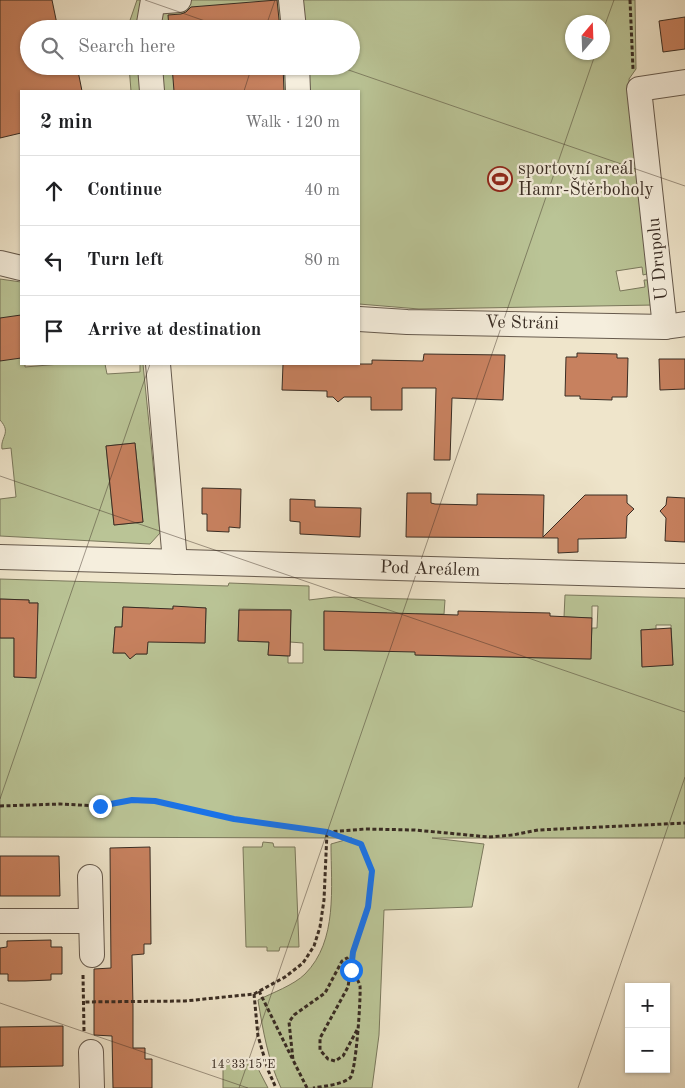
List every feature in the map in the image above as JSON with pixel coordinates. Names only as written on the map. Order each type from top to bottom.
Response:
[{"type":"street","points":[[150,20],[153,1],[179,0]]},
{"type":"street","points":[[291,0],[293,20]]},
{"type":"street","points":[[151,75],[152,90]]},
{"type":"street","points":[[297,75],[298,90]]},
{"type":"street","points":[[639,89],[685,82]]},
{"type":"street","name":"U Drupolu","points":[[639,89],[675,325]]},
{"type":"street","points":[[0,264],[20,268]]},
{"type":"street","name":"Ve Stráni","points":[[360,319],[407,322],[675,325]]},
{"type":"street","points":[[158,365],[175,562]]},
{"type":"street","name":"Pod Areálem","points":[[0,557],[685,576]]},
{"type":"street","points":[[90,878],[92,955]]},
{"type":"street","points":[[0,921],[91,921]]},
{"type":"street","points":[[91,1052],[92,1088]]},
{"type":"path","points":[[630,0],[633,76],[639,89]]},
{"type":"path","points":[[0,806],[60,804],[100,806],[132,800],[155,801],[234,819],[327,832],[361,844],[372,871],[368,907],[353,952],[348,987],[320,1038],[320,1050],[328,1058],[335,1060],[343,1056],[357,1028]]},
{"type":"path","points":[[327,832],[365,829],[415,830],[489,837],[538,830],[685,823]]},
{"type":"path","points":[[83,1002],[185,1001],[254,994],[285,977],[303,963],[314,946],[320,927],[324,900],[327,832]]},
{"type":"path","points":[[91,1052],[85,1037],[83,967],[92,955]]},
{"type":"path","points":[[293,1060],[290,1022],[294,1015],[325,994],[342,961],[347,958],[360,986],[357,1046],[352,1077],[344,1082],[313,1088]]},
{"type":"path","points":[[259,991],[307,1088]]},
{"type":"path","points":[[254,994],[258,1036],[268,1070],[276,1088]]},
{"type":"green space","name":"sportovní areál Hamr-Štěrboholy","points":[[137,0],[635,0],[636,69],[629,79],[654,272],[643,275],[642,267],[616,271],[620,291],[645,287],[644,280],[655,280],[655,305],[419,309],[360,304],[360,90],[131,90],[130,75],[360,75],[360,20],[130,20]]},
{"type":"green space","points":[[0,279],[20,282],[18,340],[20,340],[20,365],[25,365],[25,367],[105,365],[107,374],[140,372],[140,365],[143,365],[160,533],[150,544],[0,536],[0,499],[16,497],[11,448],[2,449],[5,432],[0,420]],"holes":[[[135,443],[143,522],[114,525],[106,446]]]},
{"type":"green space","points":[[0,579],[228,586],[229,583],[309,586],[309,600],[334,597],[445,600],[444,614],[416,614],[416,655],[590,659],[592,628],[597,628],[598,606],[592,606],[592,618],[564,617],[565,595],[685,598],[685,838],[432,838],[484,844],[472,907],[384,910],[379,1035],[372,1088],[281,1088],[269,1056],[258,1000],[295,982],[316,961],[328,930],[331,895],[331,844],[352,838],[0,837],[0,638],[14,638],[14,677],[35,678],[38,603],[29,603],[29,600],[0,599]],"holes":[[[123,607],[149,608],[147,654],[136,654],[128,657],[125,653],[113,653],[115,627],[122,627]],[[173,607],[206,608],[205,643],[172,642]],[[239,609],[291,610],[290,642],[303,643],[303,663],[288,663],[288,656],[268,655],[269,642],[238,641]],[[324,612],[387,613],[386,651],[324,650]],[[656,625],[671,625],[673,665],[642,666],[641,630],[656,629]]]},
{"type":"green space","points":[[263,842],[273,843],[274,847],[295,847],[299,947],[280,947],[279,951],[267,951],[267,947],[246,947],[243,847],[262,847]]},
{"type":"green space","points":[[253,1059],[268,1088],[223,1088],[223,1064]]},
{"type":"building","points":[[0,0],[52,0],[56,20],[20,20],[20,75],[79,75],[82,90],[20,90],[20,133],[0,138]]},
{"type":"building","points":[[277,0],[279,20],[168,20],[168,15],[181,14],[191,7]]},
{"type":"building","points":[[685,17],[685,49],[663,52],[659,21]]},
{"type":"building","points":[[173,75],[283,75],[284,90],[174,90]]},
{"type":"building","points":[[20,315],[20,358],[0,361],[0,318]]},
{"type":"building","points":[[577,353],[617,354],[617,358],[628,358],[627,397],[612,397],[612,400],[580,399],[580,396],[565,396],[566,357],[577,357]]},
{"type":"building","points":[[424,354],[505,355],[503,400],[452,398],[450,460],[434,460],[436,388],[402,388],[402,410],[371,410],[371,397],[344,397],[338,402],[333,397],[327,397],[327,391],[282,390],[283,365],[360,365],[372,364],[372,360],[423,361]]},
{"type":"building","points":[[659,359],[685,359],[685,389],[660,390]]},
{"type":"building","points":[[135,443],[143,522],[114,525],[106,446]]},
{"type":"building","points":[[202,488],[241,489],[240,528],[229,527],[229,532],[207,531],[207,514],[202,514]]},
{"type":"building","points":[[407,493],[431,493],[431,503],[435,504],[477,505],[477,494],[544,495],[543,537],[585,495],[627,495],[627,503],[634,509],[627,516],[626,538],[578,539],[578,552],[558,553],[558,538],[406,537]]},
{"type":"building","points":[[667,497],[685,498],[685,542],[665,541],[666,518],[660,511],[666,505]]},
{"type":"building","points":[[290,499],[315,500],[315,507],[361,508],[360,537],[300,534],[300,522],[290,521]]},
{"type":"building","points":[[0,599],[29,600],[29,603],[38,603],[36,678],[14,677],[14,638],[0,638]]},
{"type":"building","points":[[173,606],[206,608],[205,643],[148,642],[147,654],[136,654],[130,659],[125,653],[113,653],[115,627],[122,627],[123,607],[173,609]]},
{"type":"building","points":[[239,610],[291,610],[290,656],[268,655],[269,642],[238,641]]},
{"type":"building","points":[[324,611],[458,615],[458,611],[550,613],[550,616],[592,618],[591,659],[415,655],[415,652],[324,650]]},
{"type":"building","points":[[671,628],[673,665],[642,667],[641,630]]},
{"type":"building","points":[[150,847],[151,944],[144,944],[144,954],[132,955],[133,1048],[145,1048],[145,1059],[152,1059],[152,1088],[113,1088],[112,1036],[94,1035],[94,969],[111,968],[110,848]]},
{"type":"building","points":[[0,856],[59,856],[60,896],[0,896]]},
{"type":"building","points":[[51,940],[51,947],[62,947],[62,974],[51,974],[51,980],[8,981],[8,974],[0,974],[0,948],[7,947],[7,941]]},
{"type":"building","points":[[63,1026],[63,1066],[0,1067],[0,1027]]},
{"type":"place","name":"sportovní areál Hamr-Štěrboholy","points":[[500,179]]},
{"type":"route","points":[[100,806],[132,800],[155,801],[234,819],[327,832],[361,844],[372,871],[368,907],[353,952],[351,970]]}]
